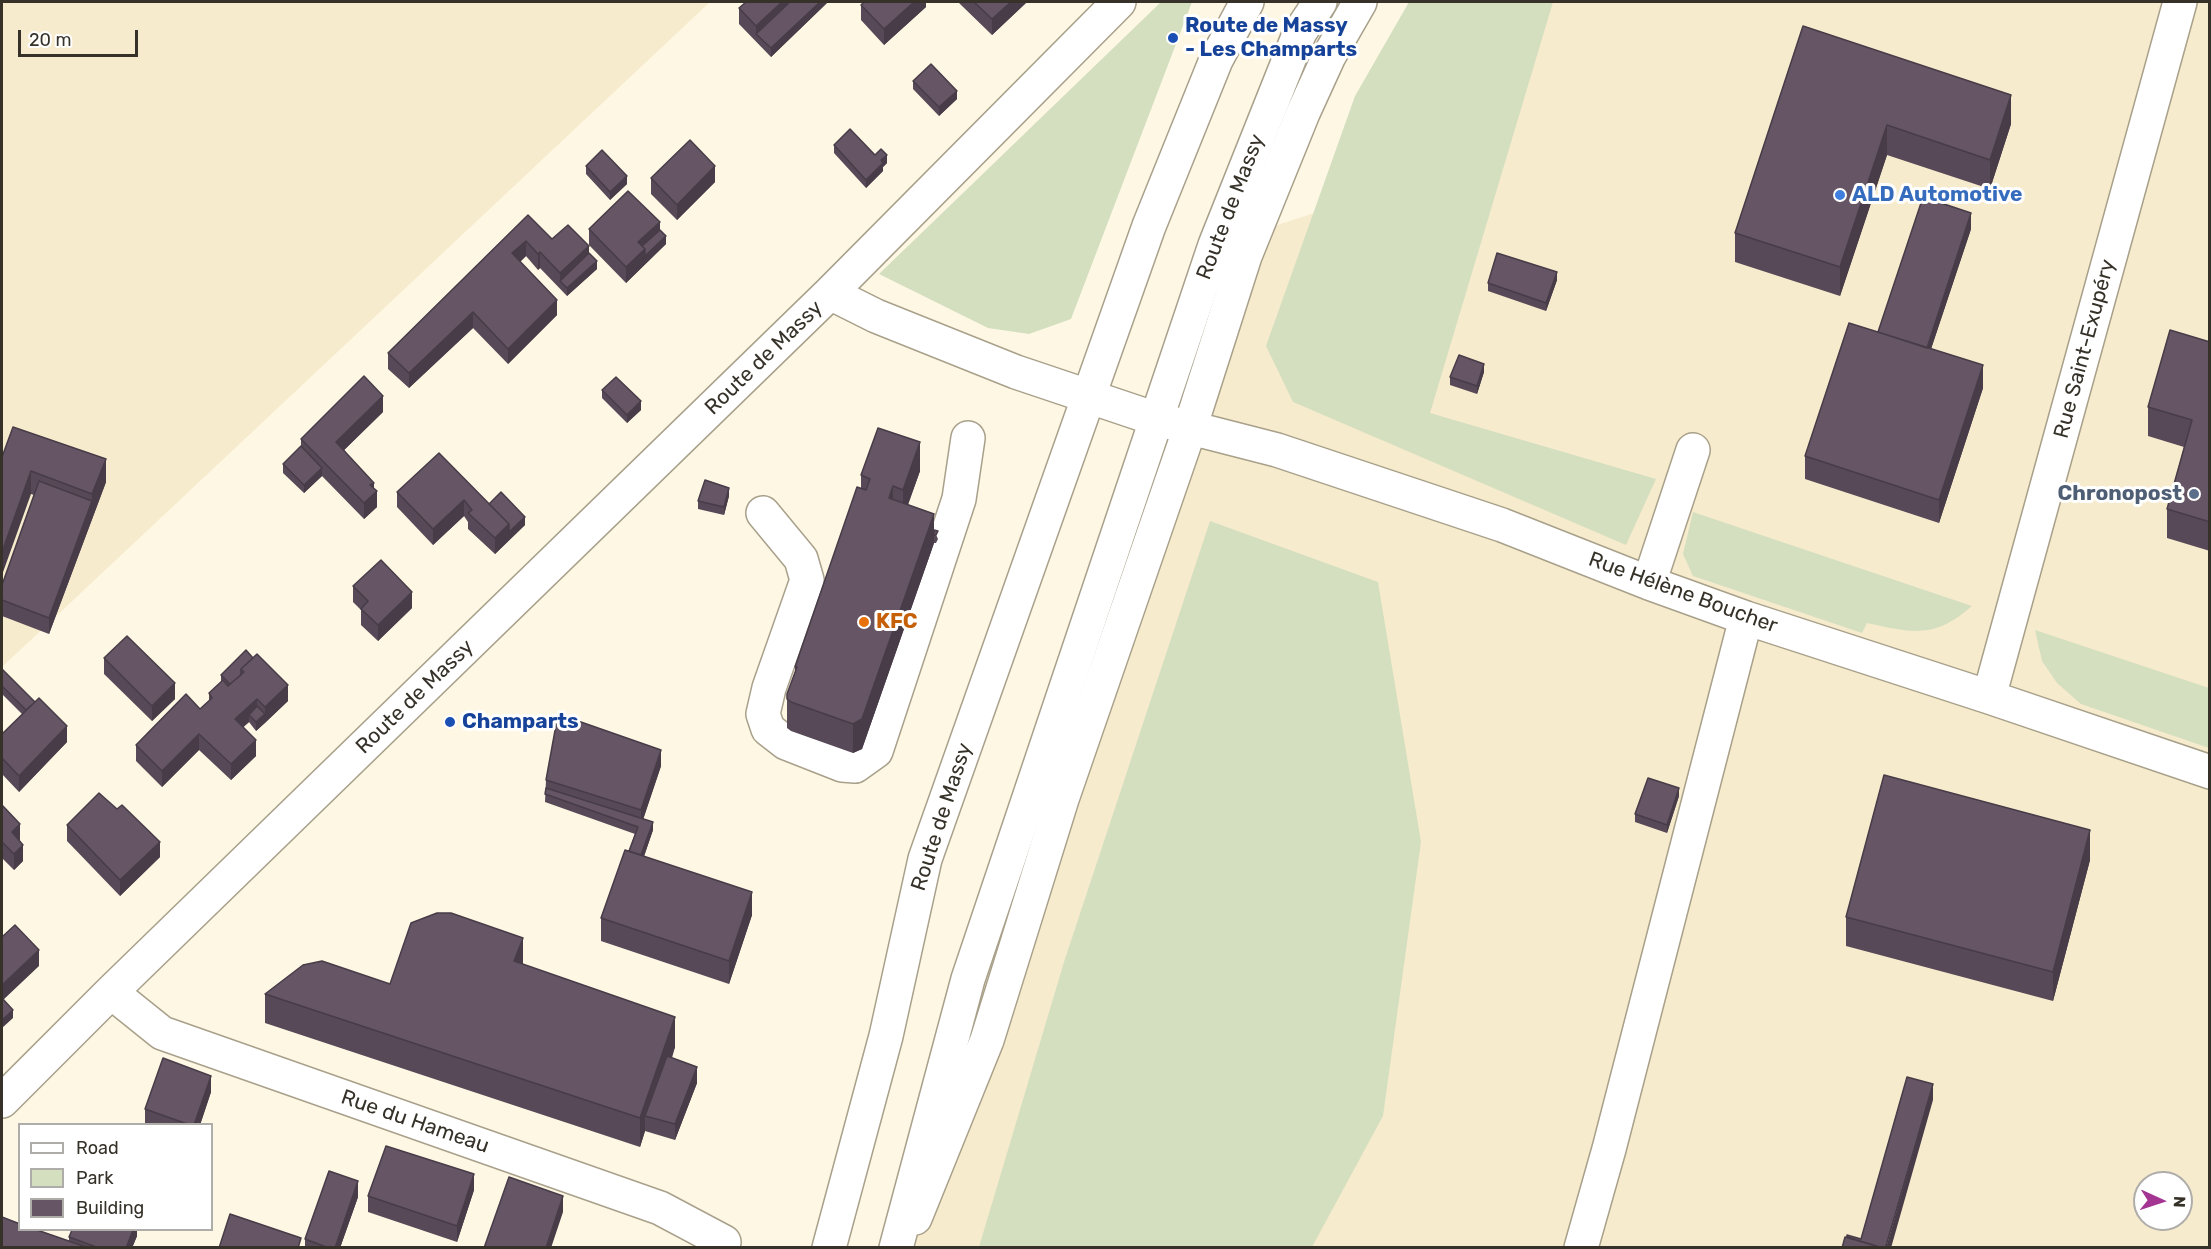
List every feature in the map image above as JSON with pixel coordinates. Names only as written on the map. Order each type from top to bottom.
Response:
[{"type":"street","name":"Route de Massy","points":[[2,1101],[111,992],[830,293],[1119,2]]},
{"type":"street","name":"Route de Massy","points":[[829,1248],[886,1036],[925,859],[1162,193],[1216,60],[1247,2]]},
{"type":"street","name":"Route de Massy","points":[[896,1248],[968,979],[1215,245],[1300,32],[1320,2]]},
{"type":"street","points":[[904,1248],[987,1040],[1062,799],[1191,428],[1245,256],[1307,104],[1329,56],[1360,2]]},
{"type":"street","name":"Rue Saint-Exupéry","points":[[1989,697],[2180,2]]},
{"type":"street","name":"Route de Massy","points":[[830,293],[876,316],[994,364],[1156,419]]},
{"type":"street","name":"Rue Hélène Boucher","points":[[1156,419],[1277,450],[1502,525],[1649,583],[1746,618],[2210,772]]},
{"type":"street","points":[[763,513],[801,559],[807,579],[769,688],[763,714],[768,729],[786,743],[821,758],[842,765],[855,766],[876,751],[959,499],[968,438]]},
{"type":"street","points":[[1649,583],[1693,450]]},
{"type":"street","points":[[1581,1248],[1612,1138],[1746,618]]},
{"type":"street","name":"Rue du Hameau","points":[[111,992],[162,1032],[660,1208],[724,1242]]},
{"type":"shaded area","points":[[2,2],[710,2],[2,667]]},
{"type":"shaded area","points":[[1495,2],[2209,2],[2209,1247],[896,1248],[1215,245],[1430,176]]},
{"type":"green space","points":[[1161,2],[1192,2],[1071,319],[1029,334],[988,328],[879,274]]},
{"type":"green space","points":[[1409,2],[1553,2],[1430,413],[1656,479],[1626,545],[1293,402],[1266,346],[1355,96]]},
{"type":"green space","points":[[1693,512],[1972,606],[1959,617],[1934,629],[1910,631],[1867,623],[1862,633],[1693,576],[1683,554]]},
{"type":"green space","points":[[1210,521],[1378,582],[1421,842],[1383,1116],[1312,1247],[979,1247],[1064,962]]},
{"type":"green space","points":[[2035,630],[2209,688],[2209,748],[2081,704],[2057,683],[2042,661]]},
{"type":"building","points":[[746,2],[782,2],[756,26],[739,8]]},
{"type":"building","points":[[790,2],[820,2],[771,48],[756,34]]},
{"type":"building","points":[[864,2],[914,2],[884,29],[861,5]]},
{"type":"building","points":[[974,2],[1011,2],[992,19]]},
{"type":"building","points":[[1803,26],[2011,95],[1990,160],[1887,125],[1840,267],[1735,233]]},
{"type":"building","points":[[931,64],[957,91],[939,107],[913,81]]},
{"type":"building","points":[[850,129],[875,155],[881,149],[887,155],[881,160],[883,163],[866,180],[834,145]]},
{"type":"building","points":[[690,140],[715,166],[677,205],[651,178]]},
{"type":"building","points":[[602,150],[627,176],[610,192],[586,166]]},
{"type":"building","points":[[628,191],[660,222],[638,242],[645,249],[626,267],[589,229]]},
{"type":"building","points":[[1923,197],[1971,213],[1927,348],[1878,332]]},
{"type":"building","points":[[528,215],[552,239],[568,225],[589,246],[560,273],[526,241],[512,253],[557,300],[508,349],[473,312],[409,373],[388,353]]},
{"type":"building","points":[[660,230],[666,236],[645,256],[645,249],[642,246]]},
{"type":"building","points":[[589,253],[597,261],[567,288],[560,281]]},
{"type":"building","points":[[1497,253],[1557,272],[1546,303],[1488,283]]},
{"type":"building","points":[[1849,323],[1983,365],[1939,500],[1805,456]]},
{"type":"building","name":"Chronopost","points":[[2170,330],[2210,342],[2210,522],[2167,509],[2192,420],[2148,407]]},
{"type":"building","points":[[1459,355],[1484,364],[1477,386],[1450,377]]},
{"type":"building","points":[[364,376],[383,396],[336,442],[374,483],[370,485],[377,491],[364,503],[301,439]]},
{"type":"building","points":[[616,377],[641,401],[627,415],[602,390]]},
{"type":"building","points":[[13,427],[106,459],[92,494],[31,471],[2,552],[2,457]]},
{"type":"building","name":"KFC","points":[[878,428],[920,442],[903,490],[893,486],[889,498],[934,514],[862,719],[853,724],[791,702],[787,699],[787,694],[857,487],[866,490],[870,479],[861,475]]},
{"type":"building","points":[[301,446],[322,468],[304,485],[283,464]]},
{"type":"building","points":[[439,453],[509,524],[495,538],[468,513],[472,510],[464,500],[433,529],[397,492]]},
{"type":"building","points":[[705,480],[729,488],[724,507],[698,501]]},
{"type":"building","points":[[39,481],[92,501],[49,618],[2,600],[2,585]]},
{"type":"building","points":[[501,492],[525,517],[509,532],[509,524],[489,504]]},
{"type":"building","points":[[381,560],[412,592],[378,625],[361,609],[368,601],[353,586]]},
{"type":"building","points":[[127,636],[175,683],[152,706],[104,658]]},
{"type":"building","points":[[246,650],[253,658],[241,669],[241,675],[230,684],[221,675]]},
{"type":"building","points":[[257,654],[288,685],[265,707],[257,699],[235,719],[256,740],[231,764],[199,734],[162,771],[136,745],[186,694],[200,709],[212,698],[209,693],[223,680],[228,686],[244,672],[241,669]]},
{"type":"building","points":[[2,669],[35,702],[26,710],[2,686]]},
{"type":"building","points":[[39,698],[67,726],[19,776],[2,758],[2,734]]},
{"type":"building","points":[[257,706],[265,714],[256,722],[249,715]]},
{"type":"building","points":[[558,714],[661,750],[641,810],[546,780]]},
{"type":"building","points":[[1884,775],[2090,830],[2053,972],[1846,917]]},
{"type":"building","points":[[1648,778],[1679,788],[1667,825],[1635,814]]},
{"type":"building","points":[[546,788],[653,822],[641,855],[629,851],[638,827],[545,794]]},
{"type":"building","points":[[99,793],[117,809],[122,805],[160,842],[120,880],[67,825]]},
{"type":"building","points":[[2,805],[20,824],[12,832],[23,845],[14,854],[2,842]]},
{"type":"building","points":[[625,850],[752,892],[729,961],[601,918]]},
{"type":"building","points":[[437,913],[451,913],[523,938],[514,961],[675,1017],[640,1118],[265,994],[303,965],[322,961],[390,984],[411,923]]},
{"type":"building","points":[[15,925],[39,950],[2,985],[2,937]]},
{"type":"building","points":[[2,998],[13,1010],[2,1020]]},
{"type":"building","points":[[667,1056],[697,1067],[675,1124],[645,1116]]},
{"type":"building","points":[[163,1058],[211,1076],[195,1123],[184,1123],[145,1109]]},
{"type":"building","points":[[1907,1077],[1933,1084],[1886,1246],[1892,1248],[1883,1248],[1847,1237],[1847,1235],[1861,1239]]},
{"type":"building","points":[[386,1146],[474,1174],[457,1226],[368,1196]]},
{"type":"building","points":[[329,1171],[358,1181],[335,1248],[305,1239]]},
{"type":"building","points":[[509,1177],[563,1196],[546,1248],[484,1248]]},
{"type":"building","points":[[230,1214],[301,1238],[298,1248],[219,1248]]},
{"type":"building","points":[[2,1217],[18,1223],[18,1231],[40,1231],[89,1248],[2,1248]]},
{"type":"building","points":[[72,1231],[133,1231],[126,1248],[99,1248],[69,1237]]},
{"type":"building","points":[[1845,1237],[1883,1248],[1842,1248]]},
{"type":"place","name":"Route de Massy - Les Champarts","points":[[1173,38]]},
{"type":"place","name":"ALD Automotive","points":[[1840,195]]},
{"type":"place","name":"Chronopost","points":[[2194,494]]},
{"type":"place","name":"KFC","points":[[864,622]]},
{"type":"place","name":"Champarts","points":[[450,722]]}]
